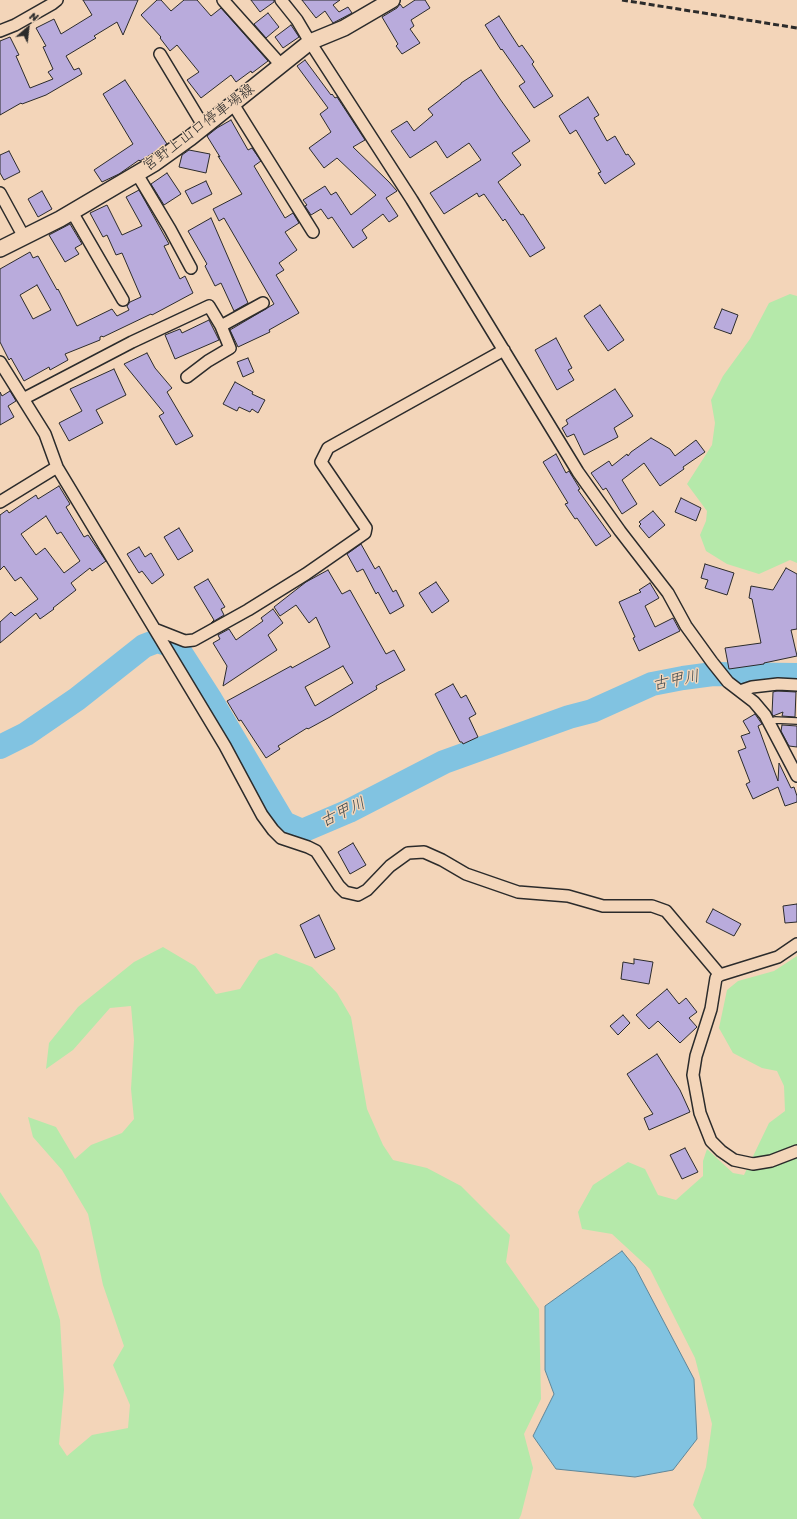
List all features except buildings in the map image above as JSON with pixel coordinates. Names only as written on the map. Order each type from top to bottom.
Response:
[{"type":"main road","name":"宮野上山口停車場線","points":[[0,249],[72,212],[155,163],[204,127],[310,42],[344,28],[392,0]]},
{"type":"street","points":[[0,31],[15,25],[57,0]]},
{"type":"street","points":[[223,0],[282,65]]},
{"type":"street","points":[[281,0],[297,20],[408,194],[578,472],[620,531],[668,593],[686,626],[712,662],[728,682],[754,702],[765,715],[797,776]]},
{"type":"street","points":[[160,54],[204,127]]},
{"type":"street","points":[[232,104],[313,232]]},
{"type":"street","points":[[136,174],[170,229],[191,268]]},
{"type":"street","points":[[0,193],[24,237]]},
{"type":"street","points":[[72,212],[123,300]]},
{"type":"street","points":[[221,326],[263,303]]},
{"type":"street","points":[[23,399],[132,342],[209,306],[221,326],[230,348],[208,361],[187,377]]},
{"type":"street","points":[[156,630],[185,641],[194,640],[248,610],[306,574],[365,533],[366,528],[321,462],[328,448],[504,350]]},
{"type":"street","points":[[0,362],[45,434],[57,468],[225,746],[266,820],[281,838],[308,846],[316,851],[339,886],[345,892],[358,895],[368,890],[390,866],[408,853],[424,852],[442,860],[466,874],[518,892],[568,896],[602,906],[652,906],[666,911],[720,975]]},
{"type":"street","points":[[0,502],[57,468]]},
{"type":"street","points":[[740,691],[752,687],[778,684],[797,685]]},
{"type":"street","points":[[797,944],[778,957],[766,962],[720,975],[716,978],[712,1009],[696,1056],[693,1075],[700,1113],[711,1141],[721,1151],[734,1160],[753,1164],[771,1161],[797,1151]]},
{"type":"lane","points":[[769,723],[775,720],[797,721]]},
{"type":"green space","points":[[790,294],[797,296],[797,563],[790,560],[759,574],[727,564],[706,551],[700,535],[706,521],[707,511],[687,484],[712,445],[715,423],[711,400],[723,376],[750,339],[769,303]]},
{"type":"green space","points":[[163,947],[195,966],[216,994],[240,989],[259,960],[276,953],[312,967],[337,993],[351,1017],[367,1109],[383,1145],[393,1160],[427,1168],[461,1186],[510,1235],[506,1262],[539,1309],[541,1399],[524,1434],[533,1468],[519,1519],[0,1519],[0,1192],[39,1251],[60,1320],[64,1390],[59,1444],[67,1456],[92,1435],[128,1428],[130,1405],[113,1365],[124,1346],[103,1285],[88,1214],[62,1170],[33,1137],[28,1117],[56,1127],[75,1159],[91,1145],[122,1133],[134,1119],[131,1089],[134,1040],[131,1006],[110,1008],[73,1050],[46,1069],[49,1043],[78,1007],[134,962]]},
{"type":"green space","points":[[797,956],[797,1519],[702,1519],[693,1505],[706,1467],[712,1424],[695,1358],[650,1269],[612,1234],[582,1229],[578,1212],[593,1185],[628,1162],[645,1169],[658,1195],[676,1200],[703,1176],[703,1161],[707,1149],[733,1173],[744,1175],[769,1123],[785,1111],[784,1086],[777,1071],[762,1068],[733,1053],[719,1028],[727,990],[738,981],[774,971]]},
{"type":"water","points":[[622,1251],[635,1267],[694,1379],[697,1439],[673,1470],[635,1477],[556,1469],[533,1436],[554,1394],[545,1370],[545,1306]]},
{"type":"waterway","name":"古甲川","points":[[0,747],[26,734],[77,699],[144,646],[157,641],[177,647],[211,700],[284,823],[302,831],[349,811],[444,762],[569,717],[592,711],[652,684],[713,674],[797,675]]},
{"type":"railway","points":[[622,0],[797,28]]}]
